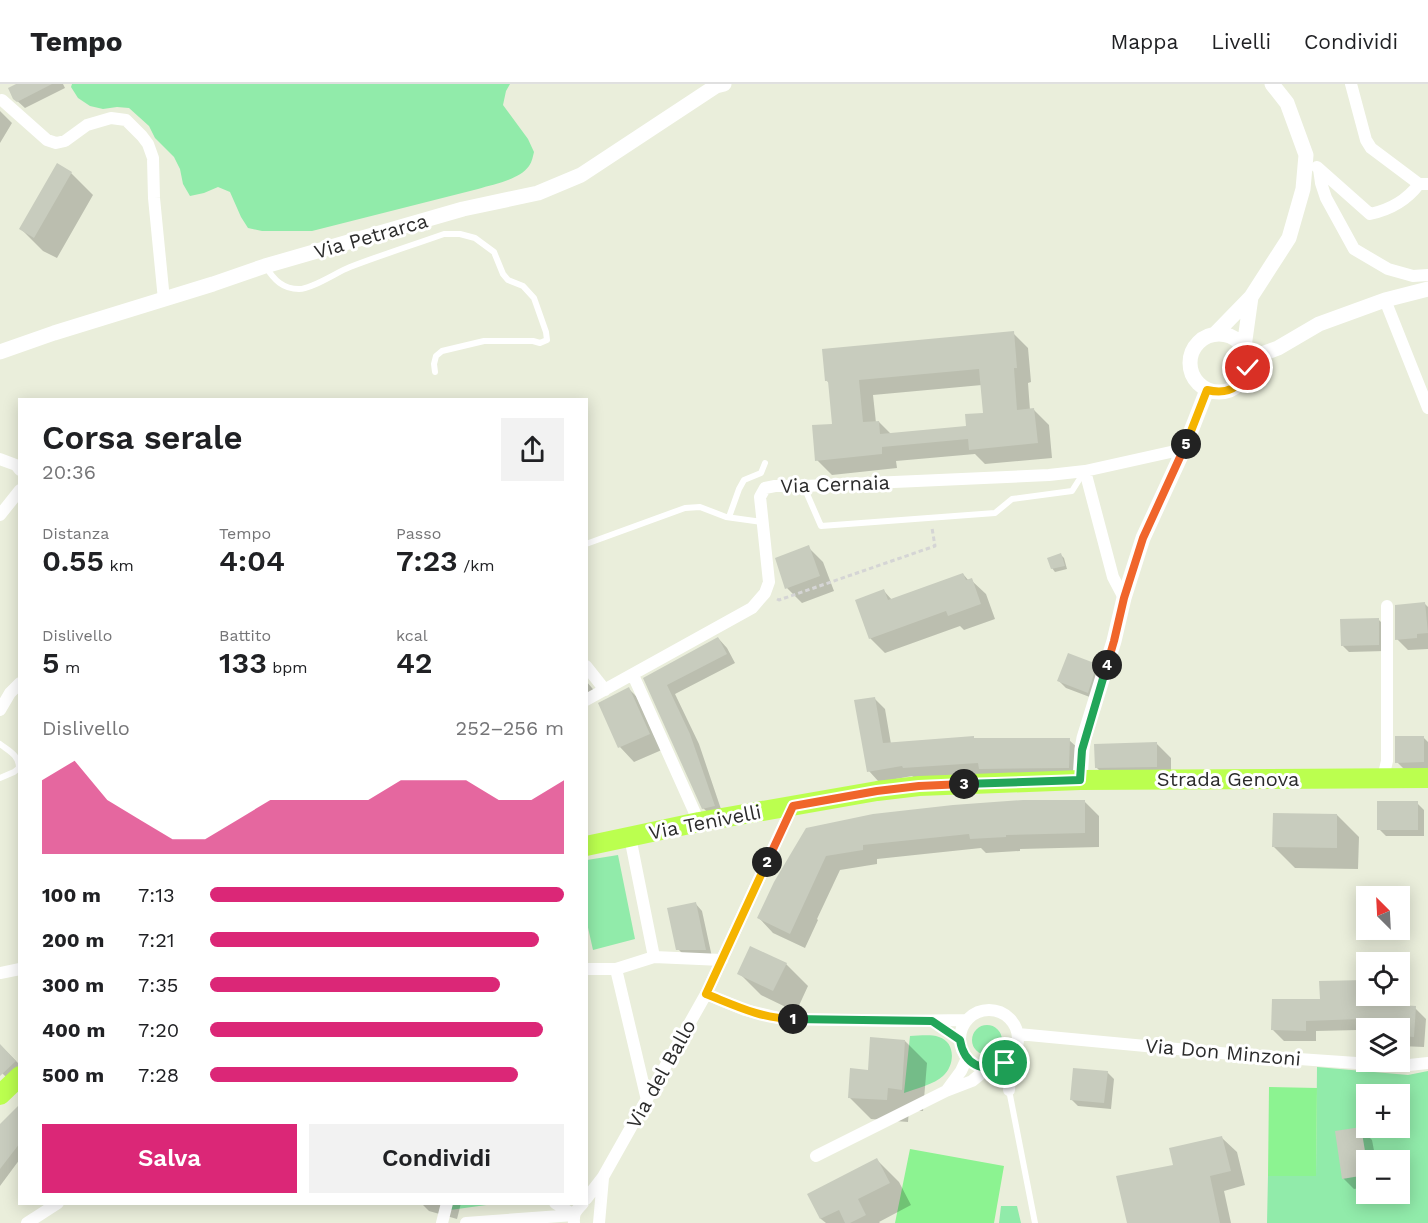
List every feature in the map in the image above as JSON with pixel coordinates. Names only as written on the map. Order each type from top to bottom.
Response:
[{"type":"main road","name":"Strada Genova","points":[[1077,780],[1428,778]]},
{"type":"main road","name":"Via Tenivelli","points":[[588,846],[699,822],[877,791],[919,786],[1077,780]]},
{"type":"main road","points":[[0,1095],[18,1078]]},
{"type":"street","name":"Via Petrarca","points":[[0,352],[265,266],[463,209],[538,193],[581,175],[716,86],[724,84]]},
{"type":"street","points":[[1272,84],[1287,103],[1306,155],[1370,214],[1384,211],[1424,184],[1371,148],[1366,140],[1351,84]]},
{"type":"street","points":[[2,100],[47,140],[56,143],[65,141],[87,126],[111,118],[126,120],[142,136],[153,158],[154,198],[164,300]]},
{"type":"street","points":[[1215,334],[1251,297],[1289,238],[1303,189],[1306,155]]},
{"type":"street","points":[[1319,169],[1326,198],[1354,249],[1388,269],[1413,276],[1428,274]]},
{"type":"street","points":[[1246,353],[1278,348],[1319,324],[1385,300],[1428,289]]},
{"type":"street","points":[[1246,353],[1238,341],[1231,336],[1215,334],[1206,337],[1198,342],[1189,359],[1193,378],[1199,385],[1215,392],[1224,392],[1240,384],[1248,368],[1246,353],[1251,297]]},
{"type":"street","points":[[1385,300],[1428,408]]},
{"type":"street","points":[[1077,780],[1084,738],[1143,538],[1184,449],[1207,390]]},
{"type":"street","name":"Via Cernaia","points":[[765,593],[769,582],[760,497],[765,488],[1049,475],[1085,471],[1184,449]]},
{"type":"street","points":[[0,459],[18,468]]},
{"type":"street","points":[[1085,471],[1113,577],[1124,598]]},
{"type":"street","points":[[0,515],[18,492]]},
{"type":"street","points":[[588,699],[752,608],[765,593]]},
{"type":"street","points":[[1383,778],[1387,761],[1387,606]]},
{"type":"street","points":[[588,669],[605,690]]},
{"type":"street","points":[[633,675],[699,822]]},
{"type":"street","points":[[0,710],[10,693],[18,685]]},
{"type":"street","name":"Via del Ballo","points":[[588,1198],[603,1177],[706,994],[793,806]]},
{"type":"street","points":[[630,837],[654,957]]},
{"type":"street","points":[[588,969],[616,969],[654,957],[722,960]]},
{"type":"street","points":[[0,973],[18,969]]},
{"type":"street","points":[[616,969],[647,1100]]},
{"type":"street","points":[[706,994],[746,1010],[783,1019],[966,1020]]},
{"type":"street","points":[[816,1156],[946,1090],[972,1081],[990,1068],[1005,1063],[1011,1058],[1018,1042],[1015,1025],[1001,1012],[982,1010],[966,1020],[960,1032],[962,1049],[973,1063],[980,1067],[990,1068],[1009,1090]]},
{"type":"street","points":[[932,1021],[960,1040]]},
{"type":"street","name":"Via Don Minzoni","points":[[1018,1034],[1241,1055],[1400,1066],[1428,1063]]},
{"type":"street","points":[[946,1090],[961,1071],[967,1058]]},
{"type":"street","points":[[1009,1090],[1011,1058]]},
{"type":"street","points":[[599,1218],[603,1177]]},
{"type":"street","points":[[27,1223],[55,1205]]},
{"type":"street","points":[[442,1223],[446,1205]]},
{"type":"street","points":[[563,1205],[580,1209]]},
{"type":"street","points":[[588,1205],[596,1207],[599,1218]]},
{"type":"street","points":[[466,1223],[580,1209]]},
{"type":"lane","points":[[265,266],[272,278],[279,283],[286,287],[302,289],[349,267],[444,234],[460,234],[475,238],[494,252],[508,280],[523,286],[534,298],[547,340],[540,343],[484,341],[442,351],[436,356],[435,372]]},
{"type":"lane","points":[[729,517],[744,480],[761,473],[765,463]]},
{"type":"lane","points":[[804,486],[821,526],[996,513],[1012,499],[1072,491],[1085,471]]},
{"type":"lane","points":[[588,543],[685,508],[700,507],[726,517],[762,522]]},
{"type":"lane","points":[[0,744],[18,759]]},
{"type":"lane","points":[[0,778],[18,769]]},
{"type":"lane","points":[[1009,1090],[1035,1223]]},
{"type":"path","points":[[765,593],[779,600],[934,546],[931,518]]},
{"type":"green space","points":[[72,84],[510,84],[503,105],[528,139],[534,152],[531,163],[525,171],[499,183],[312,231],[262,231],[248,228],[230,192],[218,187],[190,196],[183,184],[180,169],[174,157],[155,138],[149,126],[129,108],[103,109],[90,106],[78,98],[71,87]]},
{"type":"green space","points":[[618,855],[635,939],[593,950],[588,928],[588,860]]},
{"type":"green space","points":[[987,1025],[998,1029],[1002,1040],[998,1051],[987,1055],[976,1051],[972,1040],[976,1029]]},
{"type":"green space","points":[[910,1036],[939,1037],[948,1044],[952,1055],[947,1072],[939,1079],[904,1093]]},
{"type":"green space","points":[[1317,1067],[1408,1075],[1428,1071],[1428,1223],[1267,1223],[1268,1176],[1316,1176]]},
{"type":"green space","points":[[1269,1087],[1317,1088],[1316,1176],[1268,1176]]},
{"type":"green space","points":[[910,1149],[1004,1166],[994,1223],[895,1223]]},
{"type":"green space","points":[[451,1205],[486,1205],[450,1210]]},
{"type":"green space","points":[[1001,1206],[1017,1206],[1021,1223],[999,1223]]},
{"type":"building","points":[[16,84],[52,84],[17,102],[8,88]]},
{"type":"building","points":[[57,163],[72,172],[34,238],[19,229]]},
{"type":"building","points":[[1014,331],[1017,410],[1034,408],[1038,443],[969,450],[968,439],[882,447],[882,454],[815,461],[812,425],[832,424],[822,349]],"holes":[[[979,369],[983,413],[965,414],[966,426],[880,434],[879,421],[863,422],[859,380]]]},
{"type":"building","points":[[809,545],[820,576],[785,589],[775,558]]},
{"type":"building","points":[[1061,553],[1065,566],[1051,569],[1047,558]]},
{"type":"building","points":[[963,573],[966,580],[972,578],[981,604],[948,616],[946,611],[869,639],[855,600],[884,589],[888,600]]},
{"type":"building","points":[[1425,602],[1428,633],[1417,634],[1417,638],[1395,640],[1395,605]]},
{"type":"building","points":[[1379,618],[1379,645],[1341,646],[1340,619]]},
{"type":"building","points":[[718,637],[727,654],[667,685],[690,734],[715,806],[702,809],[643,678]]},
{"type":"building","points":[[1068,653],[1097,664],[1088,693],[1057,681]]},
{"type":"building","points":[[629,687],[650,734],[618,748],[598,703]]},
{"type":"building","points":[[875,697],[883,743],[974,736],[974,738],[1070,738],[1069,768],[979,769],[978,763],[903,768],[902,766],[867,772],[854,700]]},
{"type":"building","points":[[1395,736],[1424,736],[1424,762],[1395,763]]},
{"type":"building","points":[[1157,742],[1157,767],[1095,768],[1094,744]]},
{"type":"building","points":[[1023,800],[1085,800],[1085,833],[1006,835],[1006,837],[970,839],[969,834],[863,845],[863,850],[826,856],[790,934],[757,918],[774,882],[806,828],[873,814]]},
{"type":"building","points":[[1377,801],[1418,801],[1418,830],[1377,830]]},
{"type":"building","points":[[1273,813],[1337,814],[1337,848],[1272,847]]},
{"type":"building","points":[[696,902],[706,950],[676,950],[667,908]]},
{"type":"building","points":[[750,946],[787,963],[773,991],[737,974]]},
{"type":"building","points":[[1356,980],[1356,1006],[1416,1006],[1414,1037],[1410,1037],[1410,1018],[1306,1021],[1306,1031],[1271,1030],[1272,999],[1320,999],[1319,981]]},
{"type":"building","points":[[870,1037],[905,1040],[902,1090],[888,1088],[887,1100],[848,1098],[850,1068],[868,1070]]},
{"type":"building","points":[[0,1044],[16,1061],[0,1076]]},
{"type":"building","points":[[1073,1068],[1108,1071],[1104,1103],[1070,1100]]},
{"type":"building","points":[[18,1106],[18,1146],[0,1169],[0,1124]]},
{"type":"building","points":[[1356,1128],[1356,1138],[1363,1138],[1365,1150],[1356,1150],[1356,1177],[1342,1179],[1335,1131]]},
{"type":"building","points":[[1222,1136],[1231,1171],[1210,1176],[1220,1223],[1127,1223],[1116,1176],[1173,1165],[1169,1148]]},
{"type":"building","points":[[877,1158],[890,1183],[858,1199],[866,1215],[845,1223],[839,1210],[820,1219],[807,1194]]},
{"type":"route","points":[[1005,1063],[988,1068],[973,1063],[967,1058],[960,1040],[932,1021],[783,1019],[746,1010],[706,994],[793,806],[919,786],[1080,780],[1084,738],[1143,538],[1184,449],[1207,390],[1224,392],[1232,389],[1240,384],[1248,368]]}]
